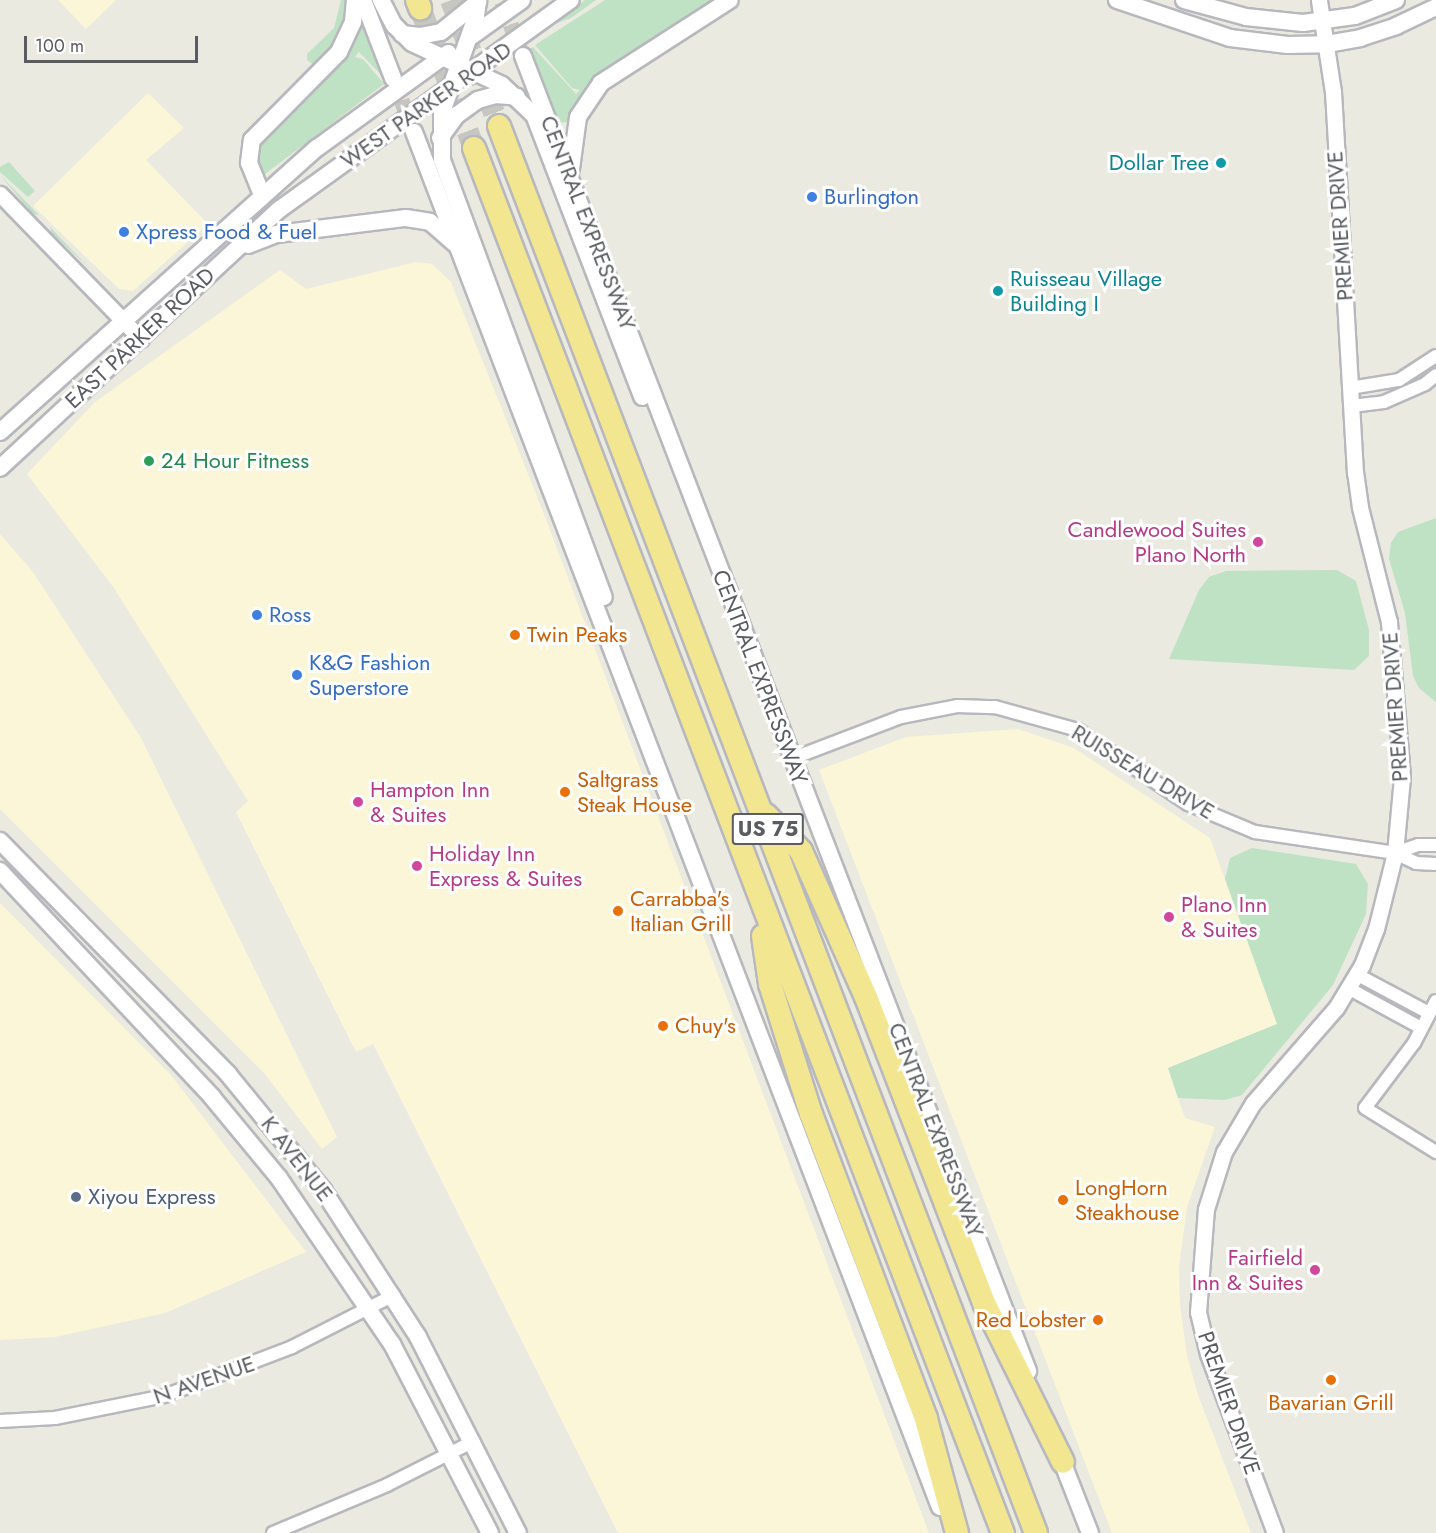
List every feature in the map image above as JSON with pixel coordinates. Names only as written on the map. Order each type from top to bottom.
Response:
[{"type":"highway","name":"CENTRAL EXPRESSWAY","points":[[499,126],[1036,1533]]},
{"type":"highway","name":"US 75","points":[[474,148],[757,896],[1003,1533]]},
{"type":"highway","points":[[760,808],[801,851],[866,997],[985,1305],[1063,1462]]},
{"type":"highway","points":[[757,896],[777,1006],[811,1114],[926,1419],[957,1533]]},
{"type":"main road","points":[[262,195],[249,163],[252,140],[339,52],[353,22],[355,0]]},
{"type":"main road","points":[[363,0],[393,78]]},
{"type":"main road","points":[[381,0],[401,33],[442,58],[475,72],[519,97],[536,118],[678,488],[709,560],[717,567]]},
{"type":"main road","name":"WEST PARKER ROAD","points":[[262,195],[317,148],[522,0]]},
{"type":"main road","name":"WEST PARKER ROAD","points":[[280,209],[337,165],[450,90],[571,0]]},
{"type":"main road","points":[[571,176],[573,136],[578,117],[601,83],[730,0]]},
{"type":"main road","points":[[1118,0],[1230,38],[1288,45],[1327,44],[1376,34],[1436,7]]},
{"type":"main road","points":[[1184,0],[1246,18],[1325,22],[1355,16],[1395,0]]},
{"type":"main road","points":[[401,33],[420,36],[441,32],[478,1]]},
{"type":"main road","points":[[478,1],[469,38],[442,112],[440,138],[444,167],[578,520],[660,771]]},
{"type":"main road","name":"CENTRAL EXPRESSWAY","points":[[523,56],[571,176],[717,567],[791,759],[852,908],[1090,1533]]},
{"type":"main road","points":[[440,138],[452,119],[478,100],[496,95],[519,97]]},
{"type":"main road","points":[[414,132],[462,252],[951,1533]]},
{"type":"main road","name":"EAST PARKER ROAD","points":[[5,427],[262,195]]},
{"type":"main road","name":"EAST PARKER ROAD","points":[[0,468],[280,209]]},
{"type":"main road","points":[[233,252],[271,236],[406,218],[430,222],[443,230],[462,252]]},
{"type":"main road","points":[[5,427],[27,443]]},
{"type":"main road","name":"K AVENUE","points":[[0,841],[206,1050],[323,1190],[394,1296],[474,1441],[518,1533]]},
{"type":"main road","name":"K AVENUE","points":[[0,871],[186,1069],[279,1178],[392,1344],[451,1453],[490,1533]]},
{"type":"main road","points":[[24,895],[39,880]]},
{"type":"main road","points":[[186,1069],[206,1050]]},
{"type":"street","name":"PREMIER DRIVE","points":[[1275,1533],[1208,1354],[1198,1312],[1206,1209],[1224,1152],[1253,1103],[1336,1008],[1356,974],[1376,929],[1395,853],[1402,777],[1400,714],[1389,622],[1360,507],[1327,44],[1325,22],[1319,0]]},
{"type":"street","points":[[0,194],[141,339]]},
{"type":"street","points":[[1350,388],[1399,380],[1436,356]]},
{"type":"street","points":[[1352,406],[1384,402],[1425,384],[1436,375]]},
{"type":"street","name":"RUISSEAU DRIVE","points":[[791,759],[901,717],[957,706],[995,707],[1078,729],[1188,804],[1220,819],[1286,840],[1395,853],[1416,864],[1436,864]]},
{"type":"street","name":"RUISSEAU DRIVE","points":[[1395,853],[1418,845],[1436,845]]},
{"type":"street","points":[[1356,974],[1429,1013]]},
{"type":"street","points":[[1348,988],[1421,1028]]},
{"type":"street","points":[[1436,1001],[1414,1043],[1365,1108],[1436,1152]]},
{"type":"street","name":"N AVENUE","points":[[0,1421],[55,1418],[164,1396],[282,1352],[394,1296]]},
{"type":"street","points":[[273,1533],[387,1485],[474,1441]]},
{"type":"shaded area","points":[[58,0],[116,0],[86,29]]},
{"type":"shaded area","points":[[148,93],[184,128],[146,160],[208,224],[133,291],[119,289],[33,206]]},
{"type":"shaded area","points":[[416,262],[432,264],[451,282],[542,509],[929,1533],[618,1533],[373,1044],[356,1052],[236,812],[248,801],[114,588],[27,474],[95,402],[280,270],[306,289]]},
{"type":"shaded area","points":[[0,534],[33,572],[141,738],[337,1137],[322,1149],[265,1074],[0,809]]},
{"type":"shaded area","points":[[1018,729],[1074,748],[1210,838],[1278,1025],[1168,1068],[1185,1118],[1215,1127],[1187,1207],[1179,1267],[1180,1305],[1187,1355],[1198,1395],[1251,1533],[1112,1533],[819,770],[906,737]]},
{"type":"shaded area","points":[[0,903],[171,1075],[306,1252],[165,1313],[55,1337],[0,1340]]},
{"type":"green space","points":[[341,0],[349,0],[349,13],[339,39],[315,66],[307,60],[307,54],[334,28]]},
{"type":"green space","points":[[585,0],[596,0],[571,18],[551,25]]},
{"type":"green space","points":[[605,0],[715,0],[595,79],[581,95],[569,122],[558,123],[528,50],[533,47],[576,94],[580,90],[572,88],[535,45]]},
{"type":"green space","points":[[358,25],[368,25],[387,81],[359,52],[355,57],[363,59],[384,84],[265,174],[258,170],[257,145]]},
{"type":"green space","points":[[9,162],[35,191],[28,197],[0,172],[0,167]]},
{"type":"green space","points":[[0,175],[39,215],[33,214]]},
{"type":"green space","points":[[50,227],[91,270],[51,232]]},
{"type":"green space","points":[[1436,518],[1436,702],[1419,688],[1413,676],[1405,613],[1389,559],[1391,543],[1398,532]]},
{"type":"green space","points":[[1337,570],[1356,581],[1369,630],[1369,656],[1354,670],[1169,659],[1199,590],[1209,577],[1226,571]]},
{"type":"green space","points":[[1252,848],[1356,864],[1368,884],[1366,914],[1333,985],[1242,1095],[1225,1100],[1178,1098],[1168,1068],[1277,1024],[1225,879],[1230,858]]},
{"type":"tunnel","points":[[451,0],[499,126]]},
{"type":"tunnel","points":[[502,2],[521,52]]},
{"type":"tunnel","points":[[420,8],[474,148]]},
{"type":"tunnel","points":[[393,78],[413,130]]},
{"type":"place","name":"Dollar Tree","points":[[1221,163]]},
{"type":"place","name":"Burlington","points":[[812,197]]},
{"type":"place","name":"Xpress Food & Fuel","points":[[124,232]]},
{"type":"place","name":"Ruisseau Village Building I","points":[[998,291]]},
{"type":"place","name":"24 Hour Fitness","points":[[149,461]]},
{"type":"place","name":"Candlewood Suites Plano North","points":[[1258,542]]},
{"type":"place","name":"Ross","points":[[257,615]]},
{"type":"place","name":"Twin Peaks","points":[[515,635]]},
{"type":"place","name":"K&G Fashion Superstore","points":[[297,675]]},
{"type":"place","name":"Saltgrass Steak House","points":[[565,792]]},
{"type":"place","name":"Hampton Inn & Suites","points":[[358,802]]},
{"type":"place","name":"Holiday Inn Express & Suites","points":[[417,866]]},
{"type":"place","name":"Carrabba's Italian Grill","points":[[618,911]]},
{"type":"place","name":"Plano Inn & Suites","points":[[1169,917]]},
{"type":"place","name":"Chuy's","points":[[663,1026]]},
{"type":"place","name":"Xiyou Express","points":[[76,1197]]},
{"type":"place","name":"LongHorn Steakhouse","points":[[1063,1200]]},
{"type":"place","name":"Fairfield Inn & Suites","points":[[1315,1270]]},
{"type":"place","name":"Red Lobster","points":[[1098,1320]]},
{"type":"place","name":"Bavarian Grill","points":[[1331,1380]]}]
